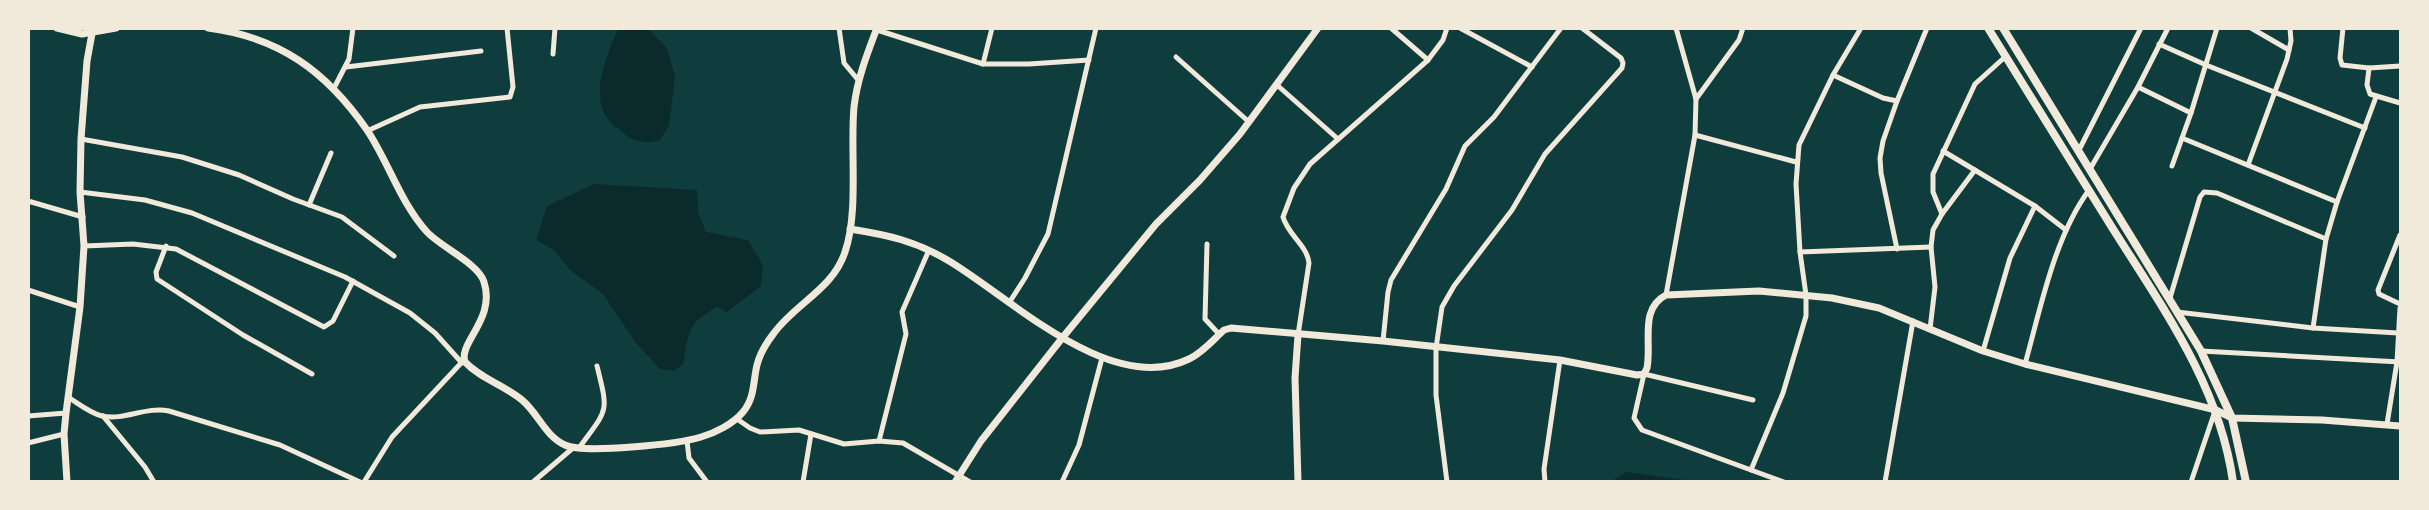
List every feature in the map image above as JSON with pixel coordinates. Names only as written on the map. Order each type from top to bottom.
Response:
[{"type":"main road","points":[[1988,28],[2159,302],[2201,375],[2216,410],[2229,455],[2233,482]]},
{"type":"main road","points":[[2002,28],[2201,351],[2232,418],[2246,482]]},
{"type":"street","points":[[57,28],[82,34],[116,28]]},
{"type":"street","points":[[103,416],[154,409],[169,411],[280,445],[362,482],[392,437],[463,362],[464,352],[485,311],[486,292],[482,276],[427,232],[397,188],[367,130],[333,90],[307,64],[286,51],[245,35],[208,28]]},
{"type":"street","points":[[333,90],[346,67],[351,51],[353,28]]},
{"type":"street","points":[[367,130],[420,107],[510,97],[513,87],[507,28]]},
{"type":"street","points":[[553,54],[555,28]]},
{"type":"street","points":[[839,28],[844,63],[859,81]]},
{"type":"street","points":[[983,64],[992,28]]},
{"type":"street","points":[[1009,303],[1048,234],[1096,28]]},
{"type":"street","points":[[955,482],[981,441],[1063,337],[1137,245],[1200,180],[1249,122],[1318,28]]},
{"type":"street","points":[[1391,28],[1428,60]]},
{"type":"street","points":[[1298,482],[1295,378],[1298,335],[1309,263],[1308,254],[1284,222],[1284,213],[1293,188],[1301,175],[1428,60],[1443,40],[1447,28]]},
{"type":"street","points":[[1460,28],[1532,67]]},
{"type":"street","points":[[1383,341],[1388,292],[1397,269],[1446,189],[1465,146],[1494,117],[1561,28]]},
{"type":"street","points":[[1447,482],[1436,395],[1439,318],[1446,296],[1512,210],[1545,154],[1622,68],[1621,58],[1582,28]]},
{"type":"street","points":[[1666,295],[1695,135],[1696,99],[1676,28]]},
{"type":"street","points":[[1696,99],[1738,40],[1743,28]]},
{"type":"street","points":[[1751,470],[1783,393],[1804,327],[1806,295],[1800,252],[1796,162],[1799,145],[1833,75],[1861,28]]},
{"type":"street","points":[[1897,249],[1880,158],[1883,141],[1897,101],[1927,28]]},
{"type":"street","points":[[2079,150],[2141,28]]},
{"type":"street","points":[[2090,169],[2138,87],[2168,28]]},
{"type":"street","points":[[2172,166],[2217,28]]},
{"type":"street","points":[[2250,28],[2289,50]]},
{"type":"street","points":[[2248,165],[2277,92],[2289,50],[2290,28]]},
{"type":"street","points":[[2343,28],[2340,58],[2342,65],[2368,68],[2400,66]]},
{"type":"street","points":[[80,192],[145,200],[192,213],[353,281],[393,302],[424,323],[463,362],[521,399],[551,434],[563,444],[576,448],[687,441],[711,433],[737,419],[750,400],[757,364],[765,346],[784,320],[812,298],[830,279],[844,254],[850,229],[854,107],[859,81],[877,29],[983,64],[1089,60]]},
{"type":"street","points":[[67,482],[64,434],[80,307],[84,246],[80,192],[81,139],[87,62],[92,31]]},
{"type":"street","points":[[2160,44],[2206,65],[2365,128]]},
{"type":"street","points":[[346,67],[481,51]]},
{"type":"street","points":[[1176,57],[1249,122]]},
{"type":"street","points":[[1942,214],[1935,198],[1932,182],[1943,151],[1975,84],[2005,57]]},
{"type":"street","points":[[2368,68],[2367,91],[2376,97],[2400,103]]},
{"type":"street","points":[[1833,75],[1882,98],[1897,101]]},
{"type":"street","points":[[1277,85],[1338,140]]},
{"type":"street","points":[[2138,87],[2191,113]]},
{"type":"street","points":[[2313,328],[2326,239],[2337,202],[2376,97]]},
{"type":"street","points":[[1695,135],[1796,162]]},
{"type":"street","points":[[2182,138],[2337,202]]},
{"type":"street","points":[[81,139],[182,157],[239,175],[348,221],[394,256]]},
{"type":"street","points":[[1943,151],[2035,206],[2066,230]]},
{"type":"street","points":[[309,205],[331,153]]},
{"type":"street","points":[[1930,329],[1935,286],[1931,247],[1933,230],[1942,214],[1975,170]]},
{"type":"street","points":[[2025,364],[2066,230],[2089,190]]},
{"type":"street","points":[[2170,298],[2200,197],[2204,192],[2217,193],[2326,239]]},
{"type":"street","points":[[28,201],[83,217]]},
{"type":"street","points":[[1983,351],[2010,258],[2035,206]]},
{"type":"street","points":[[850,229],[894,236],[929,250],[951,262],[1063,337],[1102,358],[1142,367],[1169,365],[1193,357],[1219,334],[1231,328],[1560,360],[1630,374],[1644,374],[1753,400]]},
{"type":"street","points":[[2387,424],[2399,362],[2400,306],[2379,294],[2378,290],[2400,235]]},
{"type":"street","points":[[84,246],[133,244],[166,246],[188,254],[324,327],[333,321],[353,281]]},
{"type":"street","points":[[1207,244],[1205,318],[1219,334]]},
{"type":"street","points":[[166,246],[156,272],[157,279],[243,335],[312,374]]},
{"type":"street","points":[[1800,252],[1931,247]]},
{"type":"street","points":[[879,441],[906,334],[902,312],[929,250]]},
{"type":"street","points":[[28,290],[80,307]]},
{"type":"street","points":[[1784,482],[1642,430],[1634,418],[1648,360],[1649,310],[1656,300],[1666,295],[1759,291],[1832,297],[1879,308],[1983,351],[2025,364],[2216,410],[2232,418],[2400,426]]},
{"type":"street","points":[[2177,312],[2313,328],[2398,333]]},
{"type":"street","points":[[1885,482],[1913,321]]},
{"type":"street","points":[[2201,351],[2399,362]]},
{"type":"street","points":[[1062,482],[1079,445],[1102,358]]},
{"type":"street","points":[[1545,482],[1544,469],[1560,360]]},
{"type":"street","points":[[533,482],[576,448],[605,412],[597,366]]},
{"type":"street","points":[[68,397],[103,416],[145,467],[154,482]]},
{"type":"street","points":[[2191,482],[2216,410]]},
{"type":"street","points":[[28,416],[66,413]]},
{"type":"street","points":[[737,419],[756,431],[796,430],[844,444],[879,441],[903,443],[960,474],[970,482]]},
{"type":"street","points":[[28,443],[64,434]]},
{"type":"street","points":[[803,482],[811,434]]},
{"type":"street","points":[[687,441],[689,458],[707,482]]},
{"type":"water","points":[[618,29],[649,30],[667,48],[675,77],[669,126],[659,141],[643,142],[630,138],[610,122],[602,108],[600,85],[602,74]]},
{"type":"water","points":[[594,184],[697,190],[698,212],[706,232],[748,240],[763,265],[761,286],[727,312],[717,307],[700,318],[688,336],[683,364],[674,371],[660,369],[636,343],[603,294],[570,270],[555,251],[536,240],[547,206]]},
{"type":"water","points":[[1626,472],[1693,481],[1612,481]]}]
